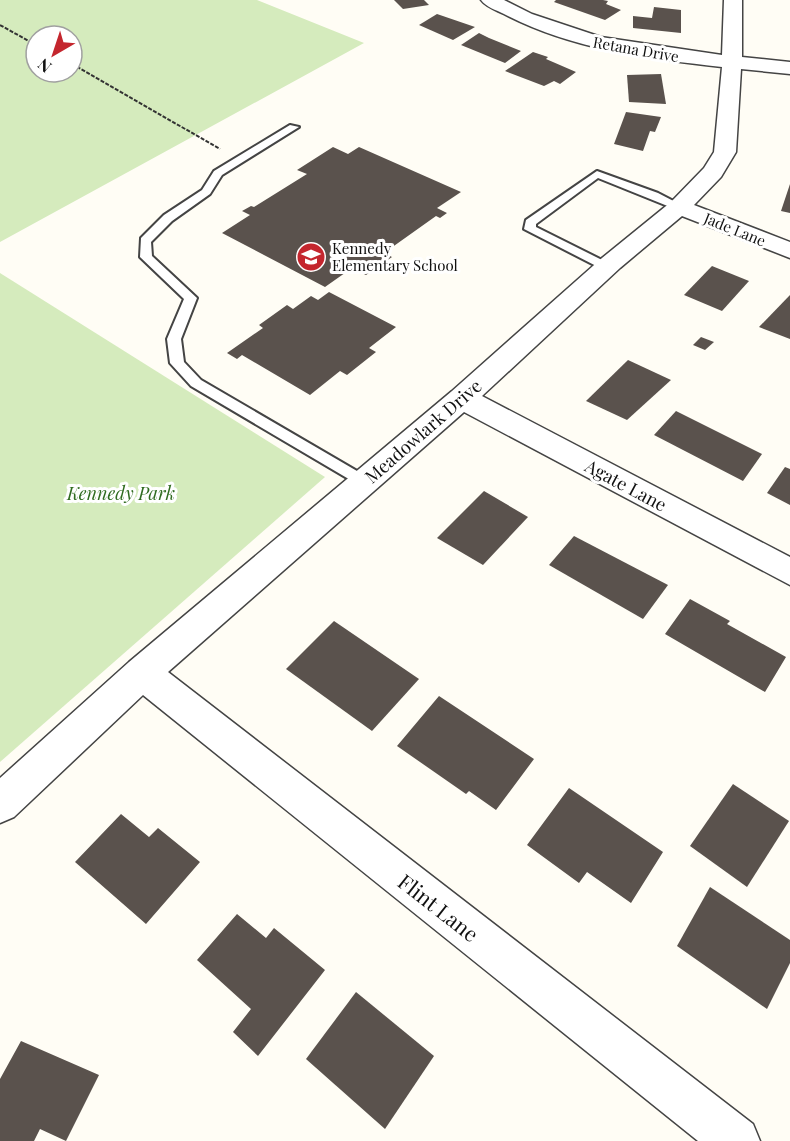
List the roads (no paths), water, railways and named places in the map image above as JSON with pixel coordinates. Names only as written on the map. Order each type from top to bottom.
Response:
[{"type":"street","name":"Retana Drive","points":[[490,0],[516,15],[551,30],[610,47],[790,68]]},
{"type":"street","name":"Meadowlark Drive","points":[[0,804],[141,673],[462,398],[606,267],[679,207],[713,172],[725,152],[732,63],[733,0]]},
{"type":"street","name":"Jade Lane","points":[[679,207],[790,251]]},
{"type":"street","name":"Agate Lane","points":[[462,398],[790,572]]},
{"type":"street","name":"Flint Lane","points":[[141,673],[736,1141]]},
{"type":"lane","points":[[294,127],[218,173],[206,192],[168,218],[145,241],[146,257],[191,298],[174,339],[177,363],[196,383],[364,482]]},
{"type":"lane","points":[[606,267],[530,229],[530,223],[597,174],[651,193],[679,207]]},
{"type":"place","name":"Kennedy Elementary School","points":[[311,257]]},
{"type":"park label","name":"Kennedy Park","points":[[121,493]]}]
